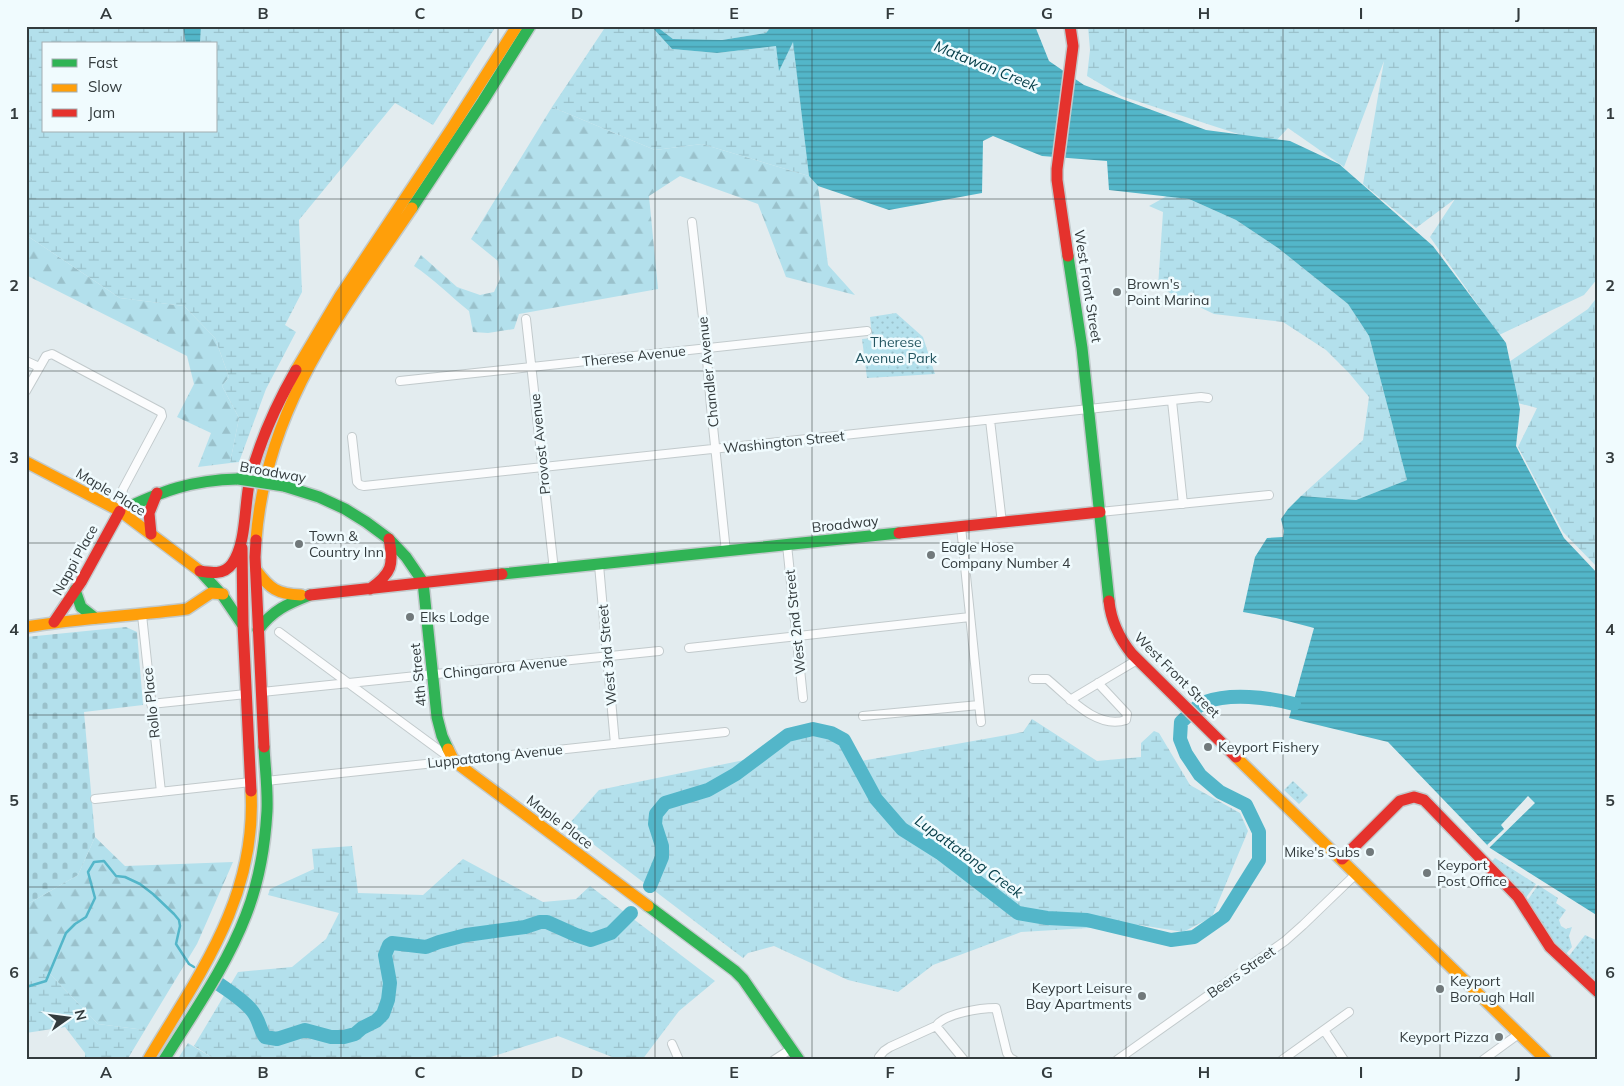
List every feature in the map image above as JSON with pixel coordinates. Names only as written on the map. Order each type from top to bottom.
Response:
[{"type":"main road","points":[[200,571],[220,572],[232,564],[237,553],[248,488],[260,445],[268,424],[299,361],[337,300],[446,138],[517,26]]},
{"type":"main road","points":[[164,1060],[236,938],[254,892],[260,865],[265,836],[266,781],[258,630],[257,524],[266,474],[274,445],[298,388],[343,310],[444,161],[530,26]]},
{"type":"main road","name":"West Front Street","points":[[1070,26],[1073,46],[1057,180],[1082,348],[1110,608],[1119,636],[1136,660],[1206,726],[1546,1060]]},
{"type":"main road","name":"Maple Place","points":[[26,462],[120,511],[200,571],[224,594],[243,625]]},
{"type":"main road","name":"Broadway","points":[[120,511],[157,494],[190,482],[238,479],[284,486],[319,497],[345,509],[366,522],[389,539],[406,557],[423,582]]},
{"type":"main road","points":[[150,534],[149,513],[157,494]]},
{"type":"main road","name":"Nappi Place","points":[[54,622],[67,606],[120,511]]},
{"type":"main road","name":"Broadway","points":[[310,595],[1100,512]]},
{"type":"main road","points":[[148,1060],[218,942],[238,894],[246,868],[251,832],[251,782],[243,625],[242,529]]},
{"type":"main road","points":[[370,589],[382,581],[391,569],[393,557],[389,539]]},
{"type":"main road","points":[[256,570],[270,588],[284,594],[310,595]]},
{"type":"main road","name":"4th Street","points":[[423,582],[438,717],[442,736],[454,761]]},
{"type":"main road","points":[[75,590],[78,604],[84,612],[95,618]]},
{"type":"main road","points":[[26,627],[54,622],[142,615],[187,609],[211,593],[224,594]]},
{"type":"main road","points":[[258,630],[275,610],[310,595]]},
{"type":"main road","name":"Maple Place","points":[[454,761],[735,971],[799,1060]]},
{"type":"main road","points":[[1342,859],[1400,801],[1407,797],[1415,796],[1422,798],[1428,802],[1518,897],[1550,946],[1598,992]]},
{"type":"street","name":"Chandler Avenue","points":[[692,222],[726,552]]},
{"type":"street","name":"Provost Avenue","points":[[526,318],[554,570]]},
{"type":"street","name":"Therese Avenue","points":[[400,381],[868,331]]},
{"type":"street","points":[[26,391],[46,356],[52,354],[161,412],[162,416],[124,488],[120,511]]},
{"type":"street","points":[[26,361],[39,367]]},
{"type":"street","name":"Washington Street","points":[[352,437],[356,475],[360,485],[364,486],[1172,400],[1208,398]]},
{"type":"street","points":[[1172,400],[1183,504]]},
{"type":"street","points":[[990,420],[1002,523]]},
{"type":"street","name":"Broadway","points":[[1100,512],[1270,495]]},
{"type":"street","points":[[961,527],[981,722]]},
{"type":"street","name":"West 2nd Street","points":[[788,546],[803,698]]},
{"type":"street","name":"West 3rd Street","points":[[599,566],[615,744]]},
{"type":"street","name":"Rollo Place","points":[[142,615],[161,792]]},
{"type":"street","points":[[689,648],[970,617]]},
{"type":"street","name":"Maple Place","points":[[279,632],[454,761]]},
{"type":"street","name":"Chingarora Avenue","points":[[262,692],[659,651]]},
{"type":"street","points":[[1070,700],[1136,660]]},
{"type":"street","points":[[1033,679],[1047,679],[1070,700],[1103,720],[1126,720],[1127,714],[1098,683]]},
{"type":"street","points":[[151,704],[246,694]]},
{"type":"street","points":[[863,716],[979,706]]},
{"type":"street","name":"Luppatatong Avenue","points":[[266,781],[725,732]]},
{"type":"street","points":[[95,799],[251,782]]},
{"type":"street","name":"Beers Street","points":[[1117,1060],[1285,941],[1356,874]]},
{"type":"street","points":[[878,1058],[884,1050],[936,1026],[939,1022],[950,1017],[983,1008],[996,1008],[1007,1053],[1014,1060]]},
{"type":"street","points":[[1282,1060],[1349,1012]]},
{"type":"street","points":[[936,1026],[964,1060]]},
{"type":"street","points":[[1324,1030],[1344,1060]]},
{"type":"street","points":[[1483,1060],[1520,1034]]},
{"type":"street","points":[[672,1044],[679,1060]]},
{"type":"street","points":[[774,1060],[791,1049]]},
{"type":"green space","points":[[26,26],[183,26],[186,42],[42,42],[42,132],[218,132],[218,42],[200,42],[201,26],[496,26],[433,125],[395,103],[299,220],[302,292],[285,325],[296,332],[266,389],[239,462],[230,463],[239,418],[222,386],[229,377],[215,338],[184,306],[120,298],[26,235]]},
{"type":"green space","points":[[606,26],[651,26],[672,49],[717,53],[776,46],[779,70],[793,41],[809,176],[702,144],[655,150],[552,107]]},
{"type":"green space","points":[[656,26],[772,26],[766,33],[722,40],[673,39]]},
{"type":"green space","points":[[1088,26],[1598,26],[1598,278],[1584,295],[1499,335],[1430,237],[1455,199],[1416,228],[1363,184],[1384,61],[1344,167],[1288,128],[1272,145],[1121,96],[1087,76],[1090,50]]},
{"type":"green space","points":[[552,107],[655,150],[702,144],[809,176],[818,186],[828,265],[855,295],[786,277],[758,204],[680,176],[649,196],[658,289],[519,314],[514,329],[488,333],[473,332],[469,311],[414,266],[421,255],[457,287],[480,295],[494,292],[500,279],[498,261],[471,239]]},
{"type":"green space","points":[[1167,196],[1189,199],[1236,220],[1278,248],[1348,304],[1369,336],[1407,480],[1356,500],[1301,496],[1363,440],[1369,397],[1326,350],[1283,322],[1214,314],[1158,287],[1163,212],[1149,206]]},
{"type":"green space","points":[[26,235],[120,298],[184,306],[215,338],[229,377],[222,386],[239,418],[230,463],[198,467],[211,433],[177,417],[194,384],[187,356],[26,275]]},
{"type":"green space","points":[[1598,296],[1598,568],[1563,532],[1518,447],[1537,408],[1514,402],[1503,366],[1588,309]]},
{"type":"green space","name":"Therese Avenue Park","points":[[896,313],[923,337],[935,374],[867,378],[862,339],[872,338],[870,317]]},
{"type":"green space","points":[[886,344],[889,375],[869,377],[866,346]]},
{"type":"green space","points":[[126,627],[137,632],[143,705],[84,712],[95,837],[78,875],[26,905],[26,637]]},
{"type":"green space","points":[[1032,719],[1097,761],[1141,757],[1141,743],[1154,731],[1159,733],[1190,785],[1240,813],[1248,831],[1212,917],[1183,932],[1140,925],[1021,932],[933,965],[898,992],[848,980],[774,946],[748,953],[743,958],[568,825],[599,790],[749,759],[781,732],[815,725],[843,734],[861,761],[1023,732]]},
{"type":"green space","points":[[1293,781],[1308,795],[1299,804],[1284,790]]},
{"type":"green space","points":[[95,837],[125,866],[233,862],[197,944],[145,1030],[98,1024],[50,974],[26,974],[26,905],[78,875]]},
{"type":"green space","points":[[352,846],[358,893],[423,895],[463,859],[543,902],[576,899],[590,886],[715,981],[679,1011],[642,1060],[620,1060],[558,1036],[481,1060],[216,1060],[194,1046],[238,972],[292,967],[326,939],[339,913],[268,895],[270,889],[314,869],[312,849]]},
{"type":"green space","points":[[1495,858],[1536,884],[1525,899],[1492,861]]},
{"type":"green space","points":[[1538,885],[1558,898],[1556,903],[1566,910],[1559,920],[1561,926],[1566,929],[1572,927],[1569,936],[1572,947],[1565,955],[1556,947],[1527,901]]},
{"type":"green space","points":[[1585,935],[1598,941],[1598,984],[1569,956]]},
{"type":"green space","points":[[26,974],[50,974],[98,1024],[145,1030],[127,1060],[85,1060],[85,1053],[65,1027],[26,1033]]},
{"type":"green space","points":[[188,1043],[216,1060],[177,1060]]},
{"type":"water","points":[[183,26],[201,26],[200,42],[186,42]]},
{"type":"water","name":"Matawan Creek","points":[[651,26],[656,26],[673,39],[722,40],[766,33],[772,26],[1035,26],[1049,61],[1084,85],[1206,130],[1290,141],[1339,164],[1433,246],[1506,343],[1520,409],[1516,446],[1564,538],[1598,574],[1598,916],[1490,848],[1388,742],[1289,718],[1314,628],[1243,612],[1255,557],[1267,538],[1283,537],[1284,531],[1281,519],[1301,496],[1356,500],[1407,480],[1369,336],[1348,304],[1278,248],[1236,220],[1189,199],[1109,190],[1107,161],[1042,156],[993,136],[983,141],[982,193],[889,210],[818,186],[809,176],[793,42],[779,71],[776,46],[717,53],[672,49]]},
{"type":"pier","points":[[1528,796],[1535,803],[1489,848],[1487,845],[1504,829],[1501,825]]},
{"type":"waterway","name":"Lupattatong Creek","points":[[650,886],[662,857],[662,846],[655,824],[656,814],[665,803],[708,790],[736,774],[788,735],[813,729],[831,733],[844,740],[876,799],[902,829],[940,853],[1018,913],[1047,918],[1087,920],[1171,940],[1194,937],[1224,916],[1259,860],[1259,832],[1246,805],[1220,792],[1200,775],[1186,754],[1180,739],[1181,722],[1202,704],[1215,699],[1249,697],[1273,699],[1294,704]]},
{"type":"waterway","points":[[26,987],[46,981],[66,933],[86,917],[95,898],[88,872],[94,862],[104,861],[116,876],[125,877],[140,884],[174,914],[179,920],[180,926],[176,944],[189,964],[194,967]]},
{"type":"waterway","points":[[219,984],[250,1008],[265,1037],[277,1039],[305,1030],[331,1037],[344,1037],[355,1034],[376,1021],[383,1014],[388,1000],[390,983],[385,955],[389,945],[392,943],[426,947],[466,935],[525,927],[540,922],[547,922],[591,940],[611,933],[631,913]]},
{"type":"traffic: fast","points":[[412,208],[530,26]]},
{"type":"traffic: fast","points":[[1068,256],[1082,348],[1109,601]]},
{"type":"traffic: fast","points":[[120,511],[163,492],[191,484],[238,479]]},
{"type":"traffic: fast","points":[[238,479],[284,486]]},
{"type":"traffic: fast","points":[[284,486],[319,497],[345,509],[366,522],[389,539],[406,557],[423,582],[437,717],[448,749]]},
{"type":"traffic: fast","points":[[502,574],[899,533]]},
{"type":"traffic: fast","points":[[200,571],[223,596],[242,624]]},
{"type":"traffic: fast","points":[[75,590],[81,607],[95,618]]},
{"type":"traffic: fast","points":[[258,630],[269,617],[281,608],[310,595]]},
{"type":"traffic: fast","points":[[164,1060],[229,953],[251,902],[261,864],[266,824],[267,795],[264,747]]},
{"type":"traffic: fast","points":[[648,906],[743,979],[799,1060]]},
{"type":"traffic: slow","points":[[296,370],[340,296],[452,128],[517,26]]},
{"type":"traffic: slow","points":[[256,540],[263,492],[274,446],[291,404],[334,324],[412,208]]},
{"type":"traffic: slow","points":[[26,462],[120,511],[200,571]]},
{"type":"traffic: slow","points":[[256,570],[270,586],[280,592],[301,595]]},
{"type":"traffic: slow","points":[[187,609],[211,593],[223,594]]},
{"type":"traffic: slow","points":[[26,627],[66,621],[187,609]]},
{"type":"traffic: slow","points":[[448,749],[454,761],[648,906]]},
{"type":"traffic: slow","points":[[1236,757],[1546,1060]]},
{"type":"traffic: slow","points":[[148,1060],[205,965],[235,900],[245,866],[250,829],[251,791]]},
{"type":"traffic: jam","points":[[1068,256],[1057,169],[1073,46],[1070,26]]},
{"type":"traffic: jam","points":[[200,571],[221,572],[229,568],[237,555],[243,534],[248,489],[254,465],[269,423],[296,370]]},
{"type":"traffic: jam","points":[[151,534],[149,513],[157,493]]},
{"type":"traffic: jam","points":[[54,622],[81,582],[120,511]]},
{"type":"traffic: jam","points":[[899,533],[1100,512]]},
{"type":"traffic: jam","points":[[370,589],[383,578],[390,568],[389,539]]},
{"type":"traffic: jam","points":[[256,540],[255,557],[264,747]]},
{"type":"traffic: jam","points":[[242,548],[243,625],[251,791]]},
{"type":"traffic: jam","points":[[310,595],[502,574]]},
{"type":"traffic: jam","points":[[1109,601],[1116,629],[1132,654],[1236,757]]},
{"type":"traffic: jam","points":[[1342,859],[1400,801],[1414,797],[1424,800],[1518,897],[1550,947],[1598,992]]},
{"type":"place","name":"Brown's Point Marina","points":[[1117,292]]},
{"type":"place","name":"Town & Country Inn","points":[[299,544]]},
{"type":"place","name":"Eagle Hose Company Number 4","points":[[931,555]]},
{"type":"place","name":"Elks Lodge","points":[[410,617]]},
{"type":"place","name":"Keyport Fishery","points":[[1208,747]]},
{"type":"place","name":"Mike's Subs","points":[[1370,852]]},
{"type":"place","name":"Keyport Post Office","points":[[1427,873]]},
{"type":"place","name":"Keyport Borough Hall","points":[[1440,989]]},
{"type":"place","name":"Keyport Leisure Bay Apartments","points":[[1142,996]]},
{"type":"place","name":"Keyport Pizza","points":[[1499,1037]]}]
